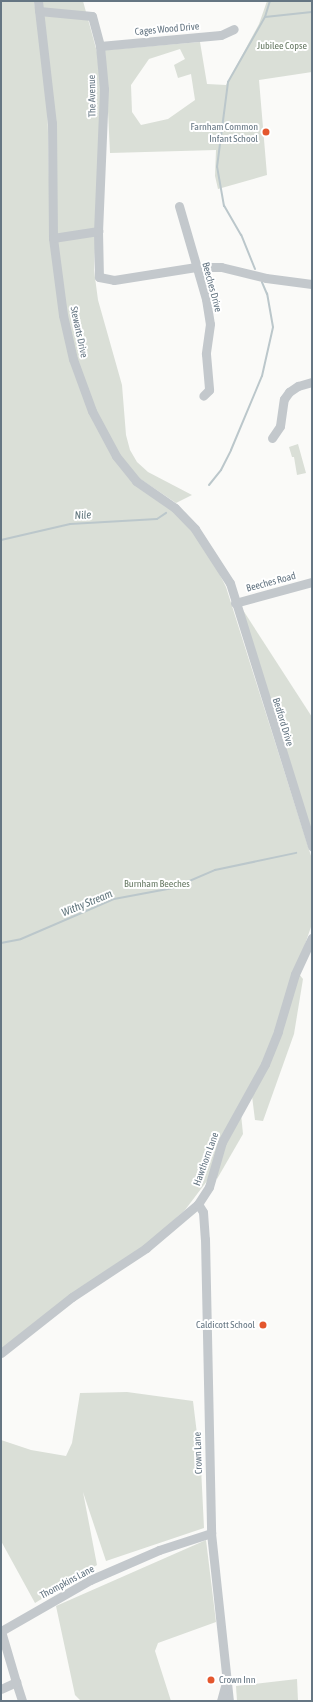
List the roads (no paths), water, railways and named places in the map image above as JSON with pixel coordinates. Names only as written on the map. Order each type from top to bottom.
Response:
[{"type":"street","name":"Stewarts Drive","points":[[38,1],[52,123],[53,238],[63,315],[73,359],[101,430],[116,456],[136,482],[176,508],[195,529],[230,583],[235,603]]},
{"type":"street","name":"The Avenue","points":[[39,11],[92,16],[100,46],[104,89],[98,231],[99,276],[114,280],[196,267],[221,267],[266,278],[312,284]]},
{"type":"street","name":"Cages Wood Drive","points":[[100,46],[221,35],[234,29]]},
{"type":"street","name":"Beeches Drive","points":[[179,206],[210,324],[206,354],[209,390],[203,396]]},
{"type":"street","points":[[53,238],[98,231]]},
{"type":"street","points":[[272,438],[280,426],[284,399],[289,392],[298,386],[312,382]]},
{"type":"street","name":"Beeches Road","points":[[235,603],[312,582]]},
{"type":"street","name":"Bedford Drive","points":[[235,603],[312,847]]},
{"type":"street","name":"Hawthorn Lane","points":[[1,1353],[72,1297],[146,1248],[198,1204],[209,1187],[222,1142],[265,1064],[278,1031],[295,974],[312,938]]},
{"type":"street","name":"Crown Lane","points":[[198,1204],[203,1212],[206,1243],[211,1533],[225,1682],[229,1701]]},
{"type":"street","name":"Thompkins Lane","points":[[16,1682],[1,1630],[90,1580],[159,1550],[211,1533]]},
{"type":"street","points":[[1,1689],[16,1682],[22,1701]]},
{"type":"street","points":[[221,1701],[225,1682]]},
{"type":"waterway","points":[[265,17],[270,1]]},
{"type":"waterway","points":[[255,269],[241,235],[224,206],[217,167],[228,82],[265,17],[312,12]]},
{"type":"waterway","points":[[209,485],[221,470],[231,450],[262,376],[273,327],[267,294],[262,282]]},
{"type":"waterway","name":"Nile","points":[[1,540],[70,524],[157,519],[166,513]]},
{"type":"waterway","name":"Withy Stream","points":[[1,943],[21,939],[114,899],[173,888],[215,870],[296,853]]},
{"type":"place","name":"Farnham Common Infant School","points":[[266,132]]},
{"type":"place","name":"Caldicott School","points":[[263,1325]]},
{"type":"place","name":"Crown Inn","points":[[211,1680]]},
{"type":"park label","name":"Jubilee Copse","points":[[282,46]]},
{"type":"park label","name":"Burnham Beeches","points":[[157,884]]}]
